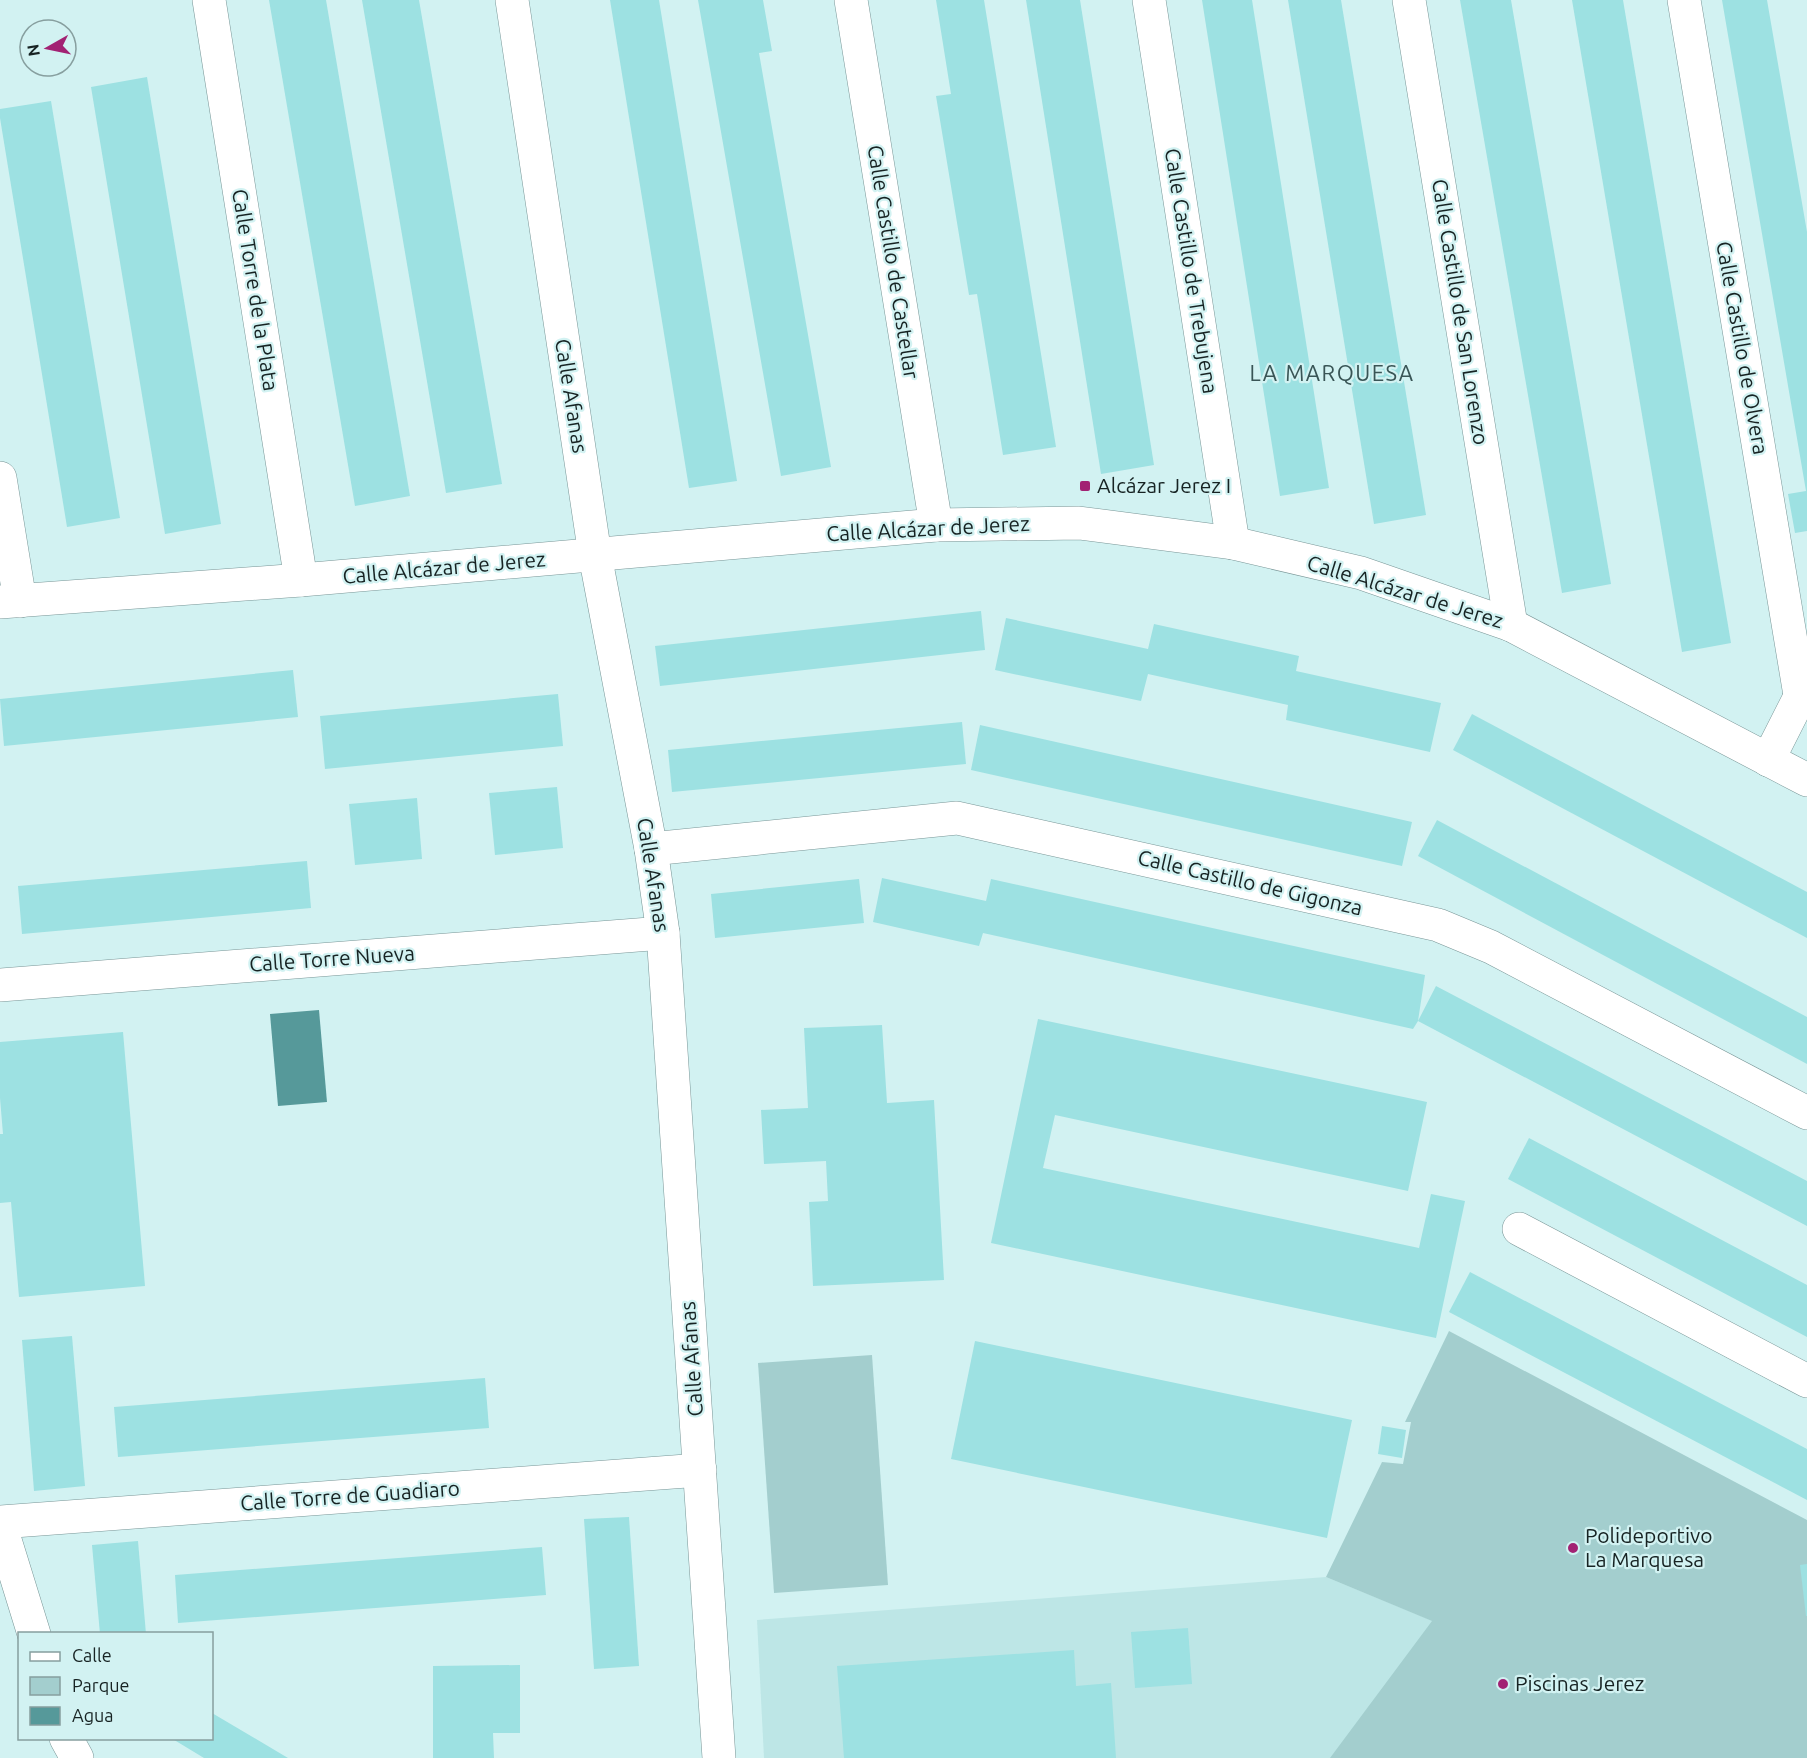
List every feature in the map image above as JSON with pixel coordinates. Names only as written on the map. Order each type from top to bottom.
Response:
[{"type":"street","name":"Calle Torre de la Plata","points":[[209,0],[302,580]]},
{"type":"street","name":"Calle Afanas","points":[[512,0],[595,555],[651,849],[663,933],[719,1758]]},
{"type":"street","name":"Calle Castillo de Castellar","points":[[851,0],[936,525]]},
{"type":"street","name":"Calle Castillo de Trebujena","points":[[1149,0],[1233,543]]},
{"type":"street","name":"Calle Castillo de San Lorenzo","points":[[1409,0],[1511,625]]},
{"type":"street","name":"Calle Castillo de Olvera","points":[[1684,0],[1804,689]]},
{"type":"street","points":[[0,478],[10,602]]},
{"type":"street","name":"Calle Alcázar de Jerez","points":[[10,602],[302,580],[936,525],[1079,523],[1233,543],[1361,573],[1511,625],[1807,780]]},
{"type":"street","points":[[1768,760],[1804,689]]},
{"type":"street","name":"Calle Castillo de Gigonza","points":[[651,849],[957,818],[1438,926],[1491,947],[1807,1113]]},
{"type":"street","name":"Calle Torre Nueva","points":[[0,984],[663,933]]},
{"type":"street","points":[[1519,1229],[1807,1381]]},
{"type":"street","name":"Calle Torre de Guadiaro","points":[[0,1523],[700,1470]]},
{"type":"street","points":[[0,1523],[32,1632]]},
{"type":"street","points":[[67,1740],[77,1758]]},
{"type":"shaded area","points":[[1326,1577],[1433,1621],[1332,1758],[764,1758],[757,1620]]},
{"type":"green space","name":"Polideportivo La Marquesa","points":[[1449,1331],[1807,1520],[1807,1758],[1330,1758],[1432,1621],[1326,1577],[1382,1462],[1403,1464],[1411,1422],[1405,1422]]},
{"type":"green space","points":[[872,1355],[888,1585],[774,1593],[758,1363]]},
{"type":"water","points":[[319,1010],[327,1102],[278,1106],[270,1014]]},
{"type":"building","points":[[269,0],[326,0],[410,496],[355,506]]},
{"type":"building","points":[[362,0],[419,0],[502,484],[446,493]]},
{"type":"building","points":[[610,0],[659,0],[737,481],[689,488]]},
{"type":"building","points":[[698,0],[763,0],[772,51],[759,53],[831,467],[781,476]]},
{"type":"building","points":[[936,0],[984,0],[1056,447],[1003,455],[977,294],[969,295],[936,96],[951,94]]},
{"type":"building","points":[[1026,0],[1080,0],[1154,465],[1101,474]]},
{"type":"building","points":[[1202,0],[1252,0],[1329,488],[1280,496]]},
{"type":"building","points":[[1288,0],[1341,0],[1426,515],[1374,524]]},
{"type":"building","points":[[1460,0],[1511,0],[1611,584],[1562,593]]},
{"type":"building","points":[[1572,0],[1623,0],[1731,643],[1682,652]]},
{"type":"building","points":[[1722,0],[1767,0],[1807,232],[1807,531],[1795,533],[1788,494],[1806,491]]},
{"type":"building","points":[[147,77],[221,524],[165,534],[91,87]]},
{"type":"building","points":[[51,101],[120,518],[67,527],[0,118],[0,109]]},
{"type":"building","points":[[981,611],[985,650],[660,686],[655,646]]},
{"type":"building","points":[[1006,618],[1148,649],[1154,624],[1299,656],[1296,671],[1441,703],[1430,752],[1286,720],[1288,705],[1148,674],[1141,701],[995,670]]},
{"type":"building","points":[[293,670],[298,717],[4,746],[0,699]]},
{"type":"building","points":[[558,694],[563,746],[325,769],[320,716]]},
{"type":"building","points":[[1472,714],[1807,892],[1807,938],[1453,750]]},
{"type":"building","points":[[962,722],[966,764],[672,792],[668,750]]},
{"type":"building","points":[[980,725],[1412,822],[1402,866],[971,770]]},
{"type":"building","points":[[557,787],[563,848],[495,855],[489,793]]},
{"type":"building","points":[[417,798],[422,859],[355,865],[349,804]]},
{"type":"building","points":[[1437,820],[1807,1017],[1807,1064],[1418,856]]},
{"type":"building","points":[[307,861],[311,908],[22,934],[18,886]]},
{"type":"building","points":[[882,878],[986,901],[991,879],[1425,975],[1418,1021],[1413,1029],[983,933],[979,946],[873,922]]},
{"type":"building","points":[[859,879],[864,923],[715,938],[711,894]]},
{"type":"building","points":[[1436,986],[1807,1181],[1807,1226],[1418,1021]]},
{"type":"building","points":[[1038,1019],[1427,1102],[1408,1191],[1055,1115],[1043,1168],[1419,1248],[1431,1194],[1465,1201],[1436,1338],[991,1243]]},
{"type":"building","points":[[882,1025],[887,1103],[934,1100],[944,1280],[813,1286],[809,1202],[828,1201],[826,1161],[764,1164],[761,1110],[808,1108],[804,1028]]},
{"type":"building","points":[[123,1032],[145,1286],[19,1297],[11,1202],[0,1203],[0,1134],[3,1134],[0,1098],[0,1042]]},
{"type":"building","points":[[1529,1138],[1807,1285],[1807,1337],[1508,1179]]},
{"type":"building","points":[[1470,1272],[1807,1449],[1807,1500],[1449,1312]]},
{"type":"building","points":[[72,1336],[85,1486],[34,1491],[22,1340]]},
{"type":"building","points":[[975,1341],[1352,1420],[1327,1538],[951,1459]]},
{"type":"building","points":[[485,1378],[489,1428],[118,1457],[114,1407]]},
{"type":"building","points":[[1382,1426],[1406,1430],[1402,1458],[1378,1454]]},
{"type":"building","points":[[629,1517],[639,1666],[594,1669],[584,1519]]},
{"type":"building","points":[[138,1541],[146,1632],[100,1632],[92,1545]]},
{"type":"building","points":[[542,1547],[546,1595],[178,1623],[175,1575]]},
{"type":"building","points":[[1807,1564],[1807,1616],[1806,1616],[1800,1565]]},
{"type":"building","points":[[1188,1628],[1192,1684],[1135,1688],[1131,1632]]},
{"type":"building","points":[[1074,1650],[1076,1686],[1111,1683],[1116,1758],[844,1758],[837,1666]]},
{"type":"building","points":[[520,1665],[520,1733],[493,1733],[494,1758],[433,1758],[433,1666]]},
{"type":"building","points":[[213,1714],[288,1758],[204,1758],[174,1740],[213,1740]]},
{"type":"place","name":"Alcázar Jerez I","points":[[1085,486]]},
{"type":"place","name":"Polideportivo La Marquesa","points":[[1573,1548]]},
{"type":"place","name":"Piscinas Jerez","points":[[1503,1684]]},
{"type":"district","name":"LA MARQUESA","points":[[1332,373]]}]
